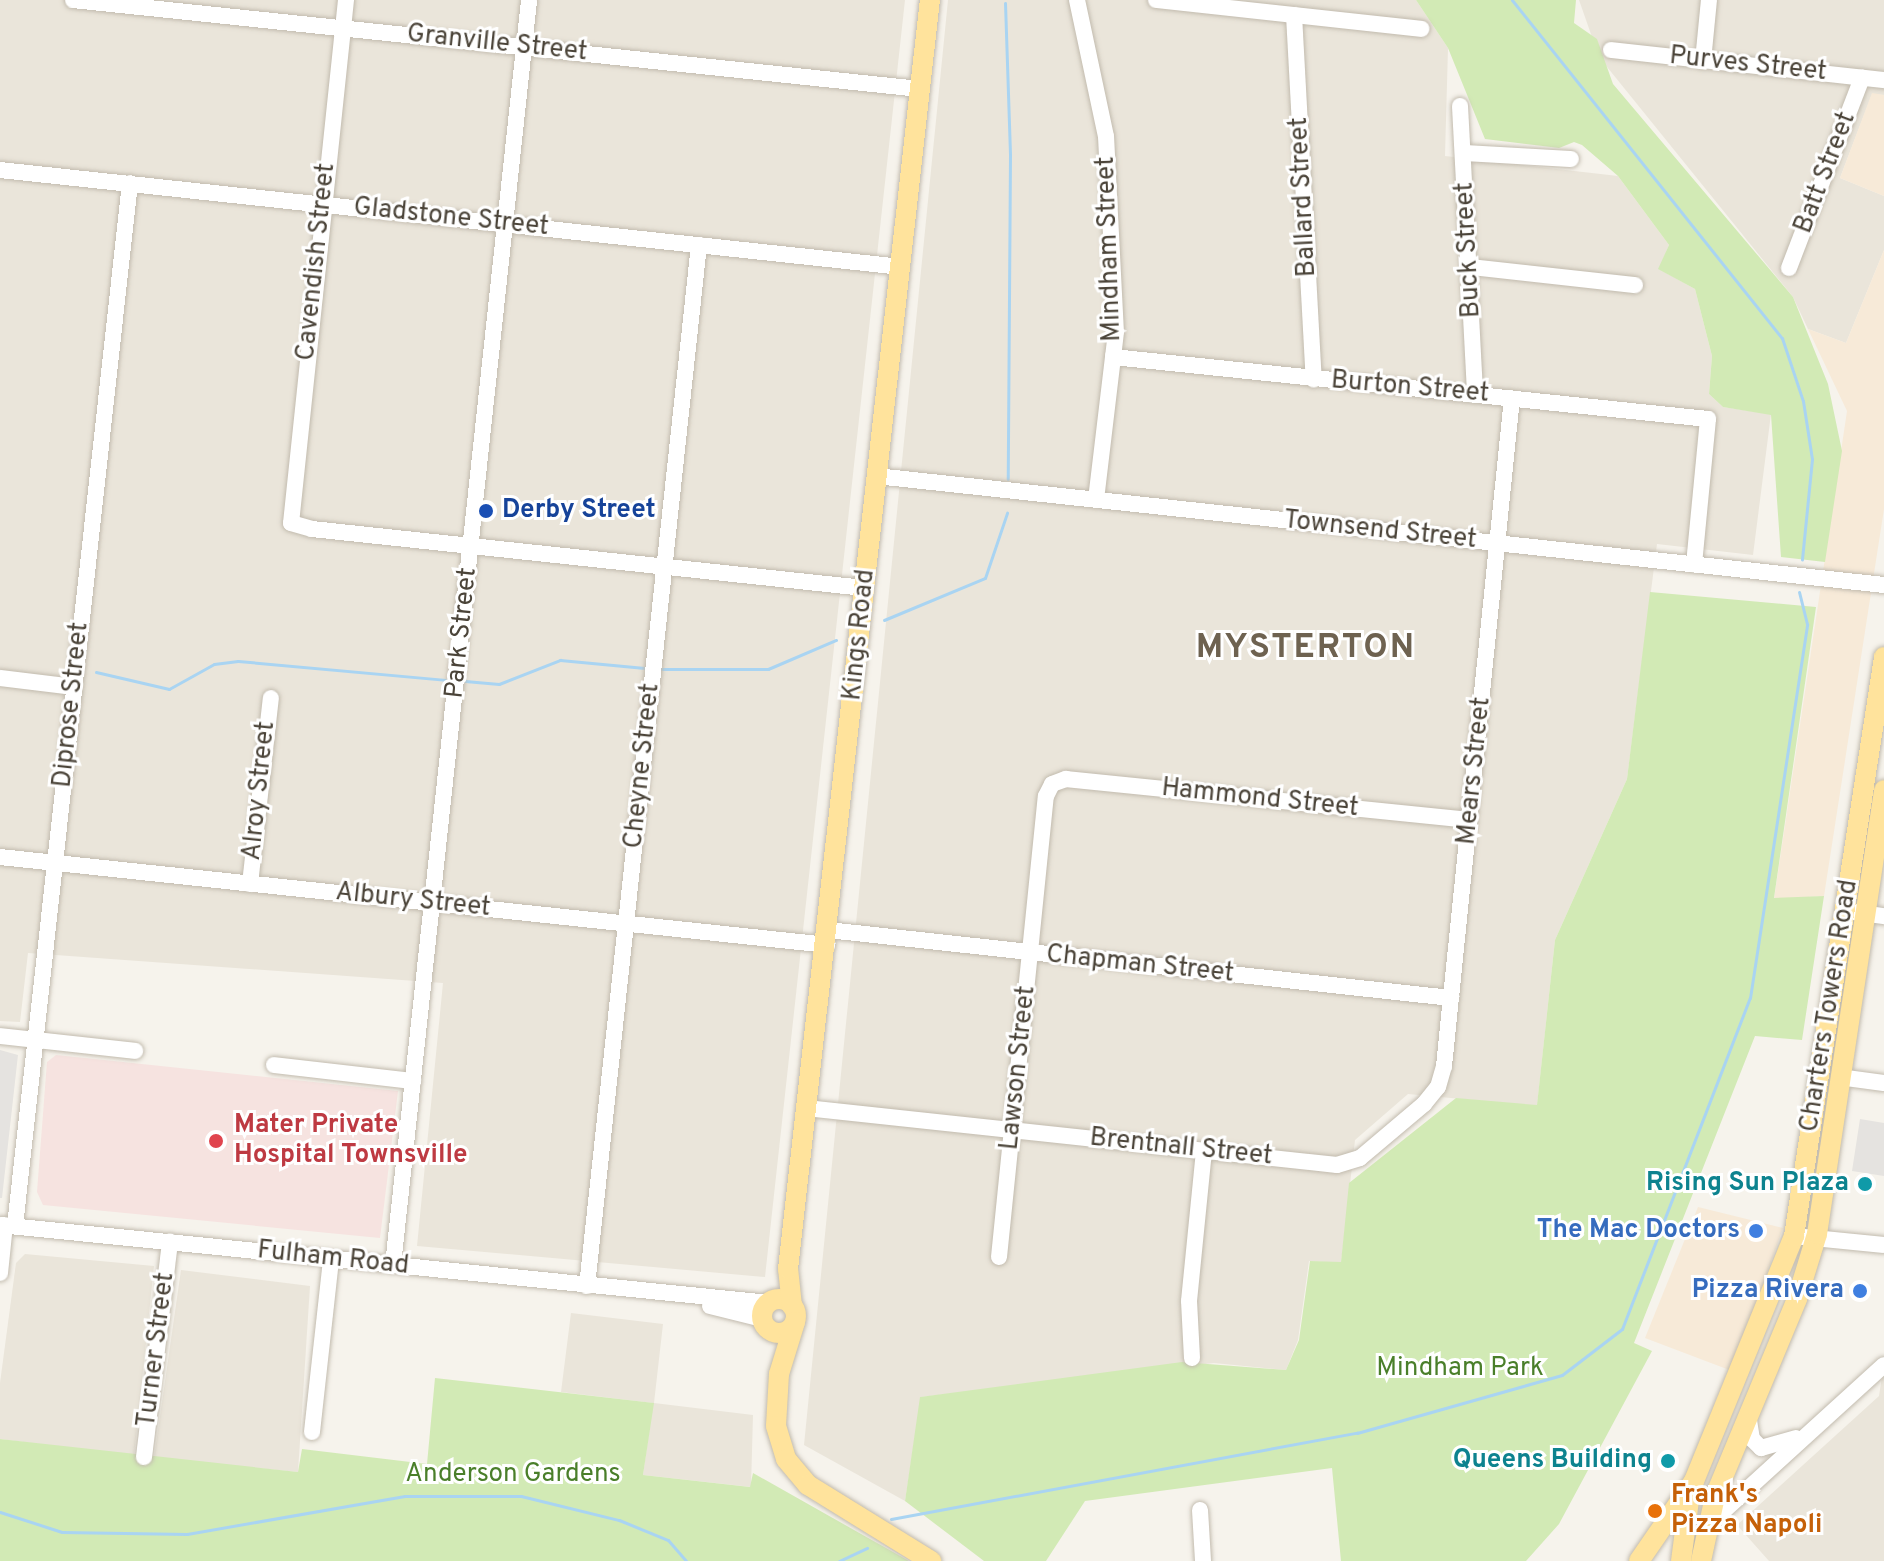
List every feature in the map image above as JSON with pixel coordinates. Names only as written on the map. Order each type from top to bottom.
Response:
[{"type":"main road","name":"Kings Road","points":[[779,1374],[777,1313],[788,1269],[828,938],[930,0]]},
{"type":"main road","name":"Charters Towers Road","points":[[1694,1481],[1794,1236],[1864,913],[1884,657]]},
{"type":"main road","name":"Charters Towers Road","points":[[1706,1527],[1748,1411],[1797,1299],[1817,1234],[1884,790]]},
{"type":"main road","points":[[777,1313],[778,1440],[792,1468],[808,1485],[931,1561]]},
{"type":"main road","points":[[1639,1561],[1660,1537],[1694,1481]]},
{"type":"main road","points":[[1678,1558],[1694,1481]]},
{"type":"main road","points":[[1678,1558],[1706,1527]]},
{"type":"main road","points":[[1701,1561],[1706,1527]]},
{"type":"street","name":"Granville Street","points":[[73,0],[920,89]]},
{"type":"street","name":"Cavendish Street","points":[[346,0],[291,523],[471,547]]},
{"type":"street","name":"Park Street","points":[[393,1265],[529,0]]},
{"type":"street","name":"Mindham Street","points":[[1077,0],[1106,136],[1113,357],[1096,500]]},
{"type":"street","points":[[1156,0],[1421,29]]},
{"type":"street","points":[[1703,61],[1709,0]]},
{"type":"street","name":"Ballard Street","points":[[1294,15],[1314,379]]},
{"type":"street","name":"Purves Street","points":[[1611,50],[1884,80]]},
{"type":"street","name":"Batt Street","points":[[1789,268],[1862,78]]},
{"type":"street","name":"Buck Street","points":[[1460,106],[1471,267],[1475,394]]},
{"type":"street","points":[[1464,153],[1571,159]]},
{"type":"street","name":"Gladstone Street","points":[[0,170],[901,267]]},
{"type":"street","name":"Diprose Street","points":[[0,1273],[35,1040],[130,183]]},
{"type":"street","name":"Cheyne Street","points":[[587,1286],[699,245]]},
{"type":"street","points":[[1471,267],[1635,285]]},
{"type":"street","name":"Burton Street","points":[[1113,357],[1708,419],[1694,564]]},
{"type":"street","name":"Mears Street","points":[[1451,998],[1500,544],[1512,398]]},
{"type":"street","name":"Townsend Street","points":[[876,476],[1881,585]]},
{"type":"street","points":[[471,547],[864,588]]},
{"type":"street","points":[[0,678],[74,687]]},
{"type":"street","name":"Alroy Street","points":[[250,884],[271,698]]},
{"type":"street","name":"Hammond Street","points":[[1052,784],[1066,779],[1469,820]]},
{"type":"street","name":"Lawson Street","points":[[999,1257],[1046,796],[1052,784]]},
{"type":"street","name":"Albury Street","points":[[0,857],[626,924],[828,938]]},
{"type":"street","name":"Chapman Street","points":[[828,938],[1030,953],[1451,998]]},
{"type":"street","name":"Brentnall Street","points":[[806,1108],[1337,1165],[1360,1158],[1438,1087],[1451,998]]},
{"type":"street","points":[[0,1036],[135,1051]]},
{"type":"street","points":[[274,1065],[413,1081]]},
{"type":"street","points":[[1839,1077],[1884,1083]]},
{"type":"street","points":[[1192,1358],[1189,1301],[1204,1151]]},
{"type":"street","name":"Fulham Road","points":[[7,1225],[666,1295],[777,1313]]},
{"type":"street","points":[[1794,1236],[1817,1234],[1884,1245]]},
{"type":"street","name":"Turner Street","points":[[144,1457],[170,1242]]},
{"type":"street","points":[[312,1432],[331,1259]]},
{"type":"street","points":[[1706,1527],[1884,1365]]},
{"type":"street","points":[[1748,1411],[1752,1439],[1765,1449],[1819,1425]]},
{"type":"street","points":[[1200,1510],[1203,1561]]},
{"type":"shaded area","points":[[0,0],[905,0],[765,1277],[417,1246],[443,983],[28,953],[20,1022],[0,1021]]},
{"type":"shaded area","points":[[948,0],[1416,0],[1448,48],[1445,156],[1618,176],[1669,245],[1659,269],[1695,289],[1712,356],[1709,394],[1723,407],[1771,414],[1753,555],[1657,544],[1627,779],[1555,940],[1537,1106],[1408,1094],[1355,1140],[1341,1263],[1309,1261],[1298,1340],[1286,1370],[1214,1363],[921,1397],[905,1501],[804,1445]]},
{"type":"shaded area","points":[[1579,0],[1884,0],[1884,95],[1872,94],[1840,178],[1884,196],[1884,250],[1846,343],[1808,329],[1793,297],[1599,57]]},
{"type":"shaded area","points":[[1872,93],[1884,95],[1884,196],[1840,178]]},
{"type":"shaded area","points":[[1884,250],[1884,509],[1824,896],[1774,899],[1847,411],[1808,329],[1846,343]]},
{"type":"shaded area","points":[[0,1050],[18,1055],[2,1198],[0,1198]]},
{"type":"shaded area","name":"Mater Private Hospital Townsville","points":[[56,1055],[398,1091],[380,1238],[43,1205],[37,1192],[47,1062]]},
{"type":"shaded area","points":[[1860,1119],[1884,1123],[1884,1176],[1852,1171]]},
{"type":"shaded area","points":[[1698,1207],[1783,1228],[1732,1371],[1645,1338]]},
{"type":"shaded area","points":[[25,1254],[154,1266],[134,1456],[0,1439],[0,1383],[16,1263]]},
{"type":"shaded area","points":[[181,1270],[310,1286],[298,1472],[154,1458]]},
{"type":"shaded area","points":[[571,1313],[663,1324],[654,1403],[753,1415],[751,1487],[643,1475],[653,1403],[561,1392]]},
{"type":"shaded area","points":[[1884,1364],[1884,1561],[1769,1561],[1737,1525],[1879,1396]]},
{"type":"green space","points":[[1416,0],[1576,0],[1574,23],[1597,39],[1613,84],[1793,297],[1828,384],[1842,451],[1825,562],[1781,557],[1771,415],[1723,407],[1709,394],[1712,356],[1695,289],[1658,269],[1669,245],[1618,176],[1582,145],[1574,142],[1559,148],[1485,139],[1448,48]]},
{"type":"green space","name":"Mindham Park","points":[[1650,592],[1816,607],[1774,898],[1824,896],[1802,1040],[1755,1036],[1634,1343],[1652,1351],[1559,1524],[1526,1561],[1341,1561],[1332,1468],[1085,1501],[1046,1561],[984,1561],[905,1501],[920,1397],[1182,1362],[1286,1370],[1299,1340],[1310,1261],[1341,1262],[1349,1183],[1456,1098],[1537,1105],[1555,940],[1627,779]]},
{"type":"green space","name":"Anderson Gardens","points":[[435,1378],[654,1403],[643,1475],[750,1487],[753,1473],[909,1561],[0,1561],[0,1439],[298,1472],[302,1449],[427,1464]]},
{"type":"waterway","points":[[1512,0],[1782,338],[1803,401],[1812,459],[1802,560]]},
{"type":"waterway","points":[[1005,3],[1010,155],[1008,479]]},
{"type":"waterway","points":[[884,620],[985,578],[1007,513]]},
{"type":"waterway","points":[[891,1519],[1357,1433],[1562,1375],[1622,1329],[1750,998],[1807,624],[1799,592]]},
{"type":"waterway","points":[[662,669],[768,669],[836,640]]},
{"type":"waterway","points":[[465,681],[499,684],[560,660],[645,668]]},
{"type":"waterway","points":[[96,672],[169,689],[214,664],[238,661],[448,680]]},
{"type":"waterway","points":[[0,1512],[62,1532],[187,1534],[405,1496],[521,1496],[619,1520],[668,1540],[686,1561]]},
{"type":"waterway","points":[[839,1561],[867,1548]]},
{"type":"place","name":"Derby Street","points":[[486,511]]},
{"type":"place","name":"Mater Private Hospital Townsville","points":[[216,1141]]},
{"type":"place","name":"Rising Sun Plaza","points":[[1865,1184]]},
{"type":"place","name":"The Mac Doctors","points":[[1756,1231]]},
{"type":"place","name":"Pizza Rivera","points":[[1860,1291]]},
{"type":"place","name":"Queens Building","points":[[1668,1461]]},
{"type":"place","name":"Frank's Pizza Napoli","points":[[1655,1511]]},
{"type":"district","name":"MYSTERTON","points":[[1306,649]]}]
